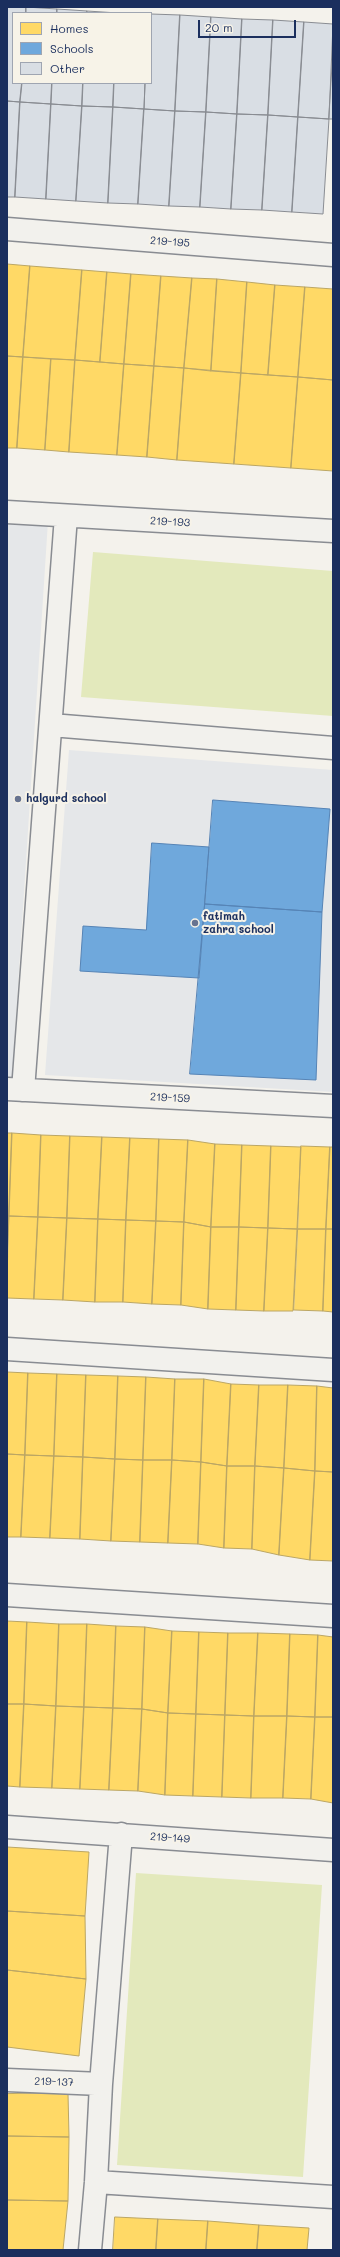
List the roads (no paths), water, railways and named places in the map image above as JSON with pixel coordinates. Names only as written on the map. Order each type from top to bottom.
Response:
[{"type":"street","name":"219-195","points":[[7,229],[333,255]]},
{"type":"street","name":"219-193","points":[[7,512],[333,531]]},
{"type":"street","points":[[15,1090],[51,724],[66,516]]},
{"type":"street","points":[[51,724],[333,748]]},
{"type":"street","name":"219-159","points":[[15,1090],[333,1106]]},
{"type":"street","points":[[7,1349],[333,1370]]},
{"type":"street","points":[[7,1595],[333,1616]]},
{"type":"street","name":"219-149","points":[[7,1827],[333,1850]]},
{"type":"street","points":[[90,2250],[96,2182],[100,2084],[121,1834]]},
{"type":"street","name":"219-137","points":[[7,2080],[100,2084]]},
{"type":"street","points":[[96,2182],[333,2197]]},
{"type":"place","name":"halgurd school","points":[[18,799]]},
{"type":"place","name":"fatimah zahra school","points":[[195,923]]}]
